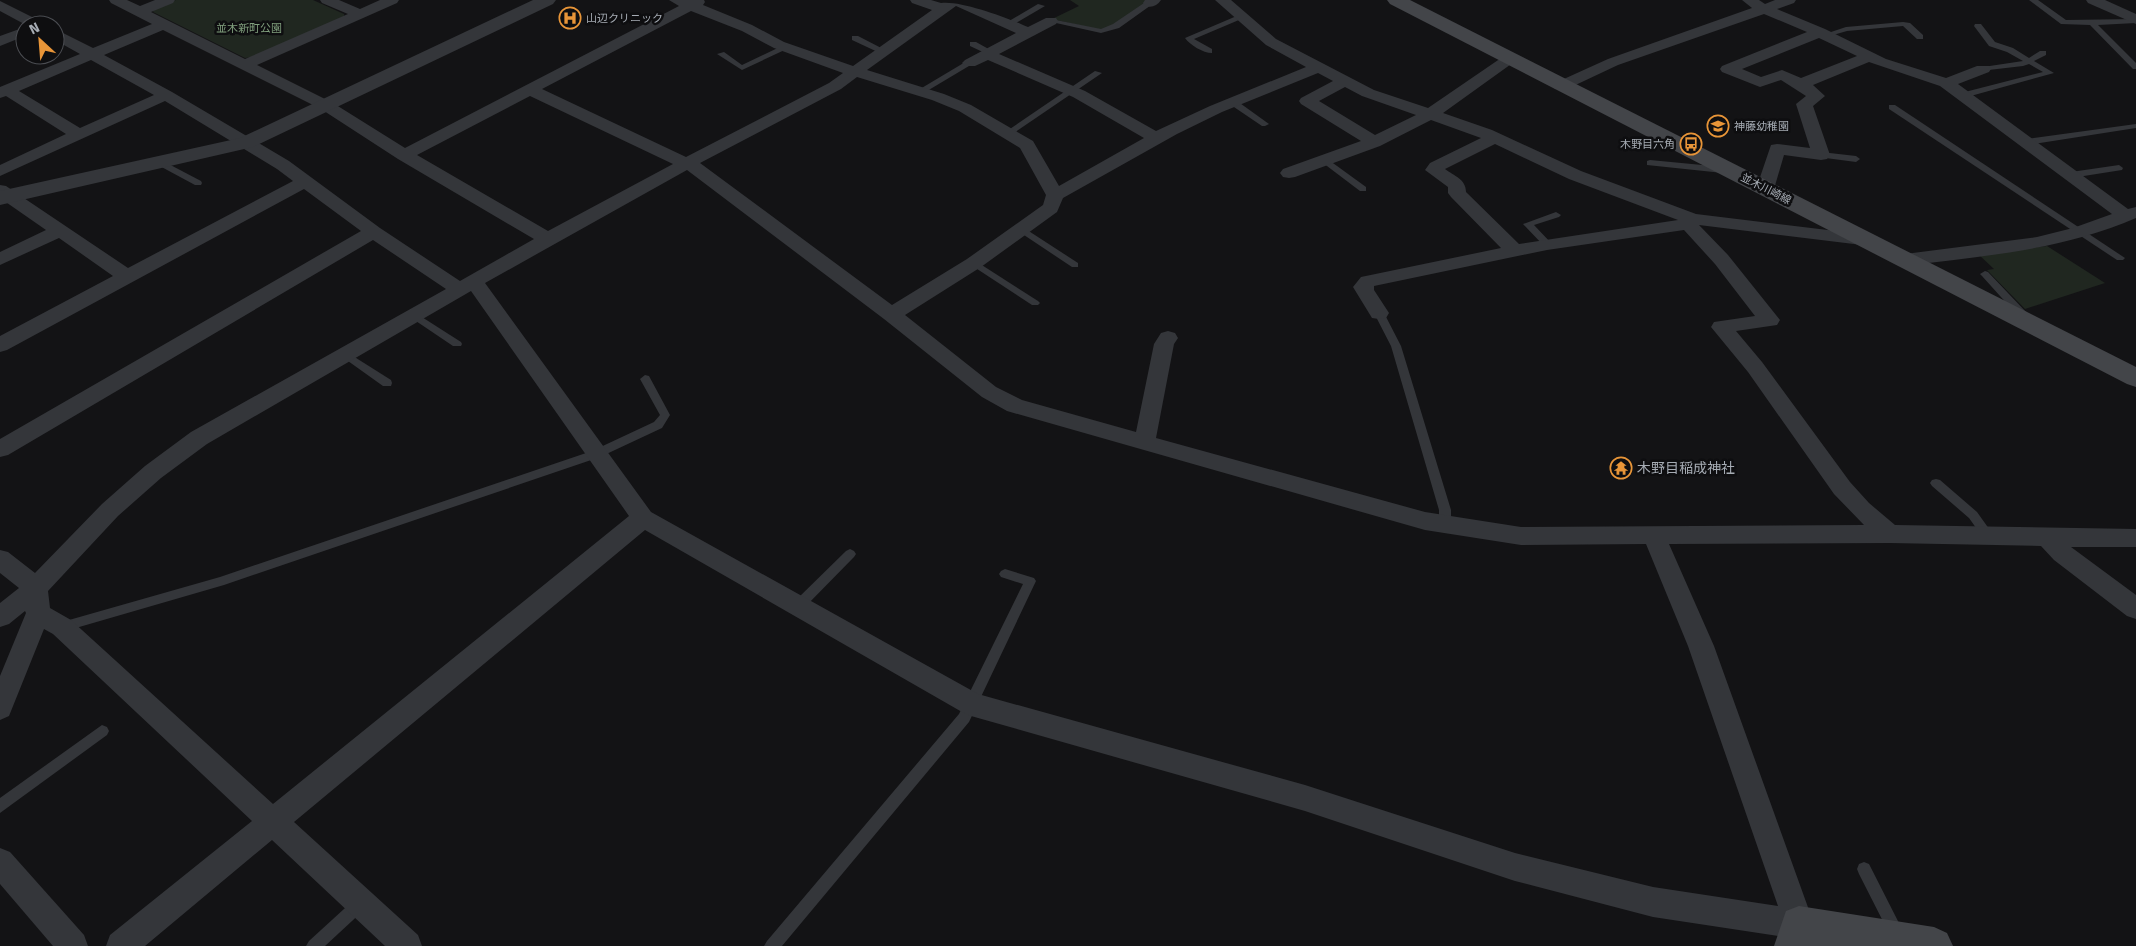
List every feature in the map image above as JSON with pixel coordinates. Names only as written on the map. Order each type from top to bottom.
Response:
[{"type":"main road","name":"並木川崎線","points":[[1396,0],[1561,86],[2136,378]]},
{"type":"main road","points":[[1796,935],[1917,943]]},
{"type":"street","points":[[116,0],[327,106],[404,155],[548,239]]},
{"type":"street","points":[[139,12],[168,0]]},
{"type":"street","points":[[327,0],[360,14]]},
{"type":"street","points":[[244,64],[392,0]]},
{"type":"street","points":[[3,195],[246,143],[547,0]]},
{"type":"street","points":[[917,0],[951,3],[1028,33]]},
{"type":"street","points":[[1222,0],[1271,42],[1317,68],[1368,93],[1494,138],[1575,175],[1691,222],[1727,265],[1734,278],[1745,288],[1749,297],[1770,320],[1721,327],[1755,367],[1842,488],[1861,509],[1890,534]]},
{"type":"street","points":[[1561,86],[1612,62],[1755,4],[1789,0]]},
{"type":"street","points":[[2093,0],[2136,20]]},
{"type":"street","points":[[404,155],[529,90],[690,2],[786,47],[965,108],[1027,145],[1055,195],[1054,203],[1048,211],[974,263],[891,314]]},
{"type":"street","points":[[0,708],[37,600],[110,510],[153,472],[199,438],[344,354],[687,163],[835,86],[951,3]]},
{"type":"street","points":[[1755,4],[1869,57],[1946,83],[2071,175],[2131,214]]},
{"type":"street","points":[[0,5],[18,15]]},
{"type":"street","points":[[970,63],[1051,21]]},
{"type":"street","points":[[4,91],[164,24]]},
{"type":"street","points":[[1765,189],[1778,149],[1820,155],[1804,104],[1817,96],[1800,84],[1782,75],[1760,82],[1728,69],[1823,34]]},
{"type":"street","points":[[0,41],[15,35]]},
{"type":"street","points":[[65,39],[166,95],[246,143],[304,181],[373,232],[466,285],[643,518],[971,704],[1305,798],[1515,868],[1796,935]]},
{"type":"street","points":[[989,53],[1070,91],[1156,138]]},
{"type":"street","points":[[1800,84],[1869,57]]},
{"type":"street","points":[[1290,173],[1374,142],[1431,114],[1509,59]]},
{"type":"street","points":[[1055,195],[1156,138],[1216,109],[1317,68]]},
{"type":"street","points":[[1946,83],[1982,69]]},
{"type":"street","points":[[1344,81],[1306,101],[1374,142]]},
{"type":"street","points":[[529,90],[687,163],[891,314],[989,392],[1002,400],[1015,406],[1143,443],[1445,526],[1521,536],[1890,534],[2136,538]]},
{"type":"street","points":[[4,91],[79,135]]},
{"type":"street","points":[[0,171],[166,95]]},
{"type":"street","points":[[1494,138],[1436,167],[1434,170],[1457,186],[1457,194],[1514,250]]},
{"type":"street","points":[[0,345],[304,181]]},
{"type":"street","points":[[3,195],[128,277]]},
{"type":"street","points":[[1905,260],[2037,243],[2080,232],[2131,214]]},
{"type":"street","points":[[1379,314],[1363,287],[1368,281],[1547,244],[1691,222],[1862,239]]},
{"type":"street","points":[[0,259],[59,231]]},
{"type":"street","points":[[0,449],[373,232]]},
{"type":"street","points":[[1143,443],[1147,434],[1164,344],[1168,338]]},
{"type":"street","points":[[121,946],[643,518]]},
{"type":"street","points":[[1654,536],[1701,646],[1796,935]]},
{"type":"street","points":[[2046,537],[2062,553],[2136,609]]},
{"type":"street","points":[[0,559],[62,628],[407,946]]},
{"type":"street","points":[[0,617],[37,600]]},
{"type":"street","points":[[0,862],[73,946]]},
{"type":"lane","points":[[2033,0],[2064,22],[2092,23],[2136,20]]},
{"type":"lane","points":[[1051,21],[1101,31],[1116,26],[1152,1]]},
{"type":"lane","points":[[1008,24],[1041,6]]},
{"type":"lane","points":[[1209,51],[1189,38],[1242,18]]},
{"type":"lane","points":[[2092,23],[2136,67]]},
{"type":"lane","points":[[1823,34],[1846,29],[1903,24],[1907,25],[1920,37]]},
{"type":"lane","points":[[1964,95],[2050,73],[2010,50],[1992,44],[1978,26]]},
{"type":"lane","points":[[855,38],[885,52]]},
{"type":"lane","points":[[973,44],[989,53]]},
{"type":"lane","points":[[721,54],[742,68],[786,47]]},
{"type":"lane","points":[[1982,69],[2023,64],[2043,53]]},
{"type":"lane","points":[[919,92],[970,63]]},
{"type":"lane","points":[[1008,133],[1098,73]]},
{"type":"lane","points":[[1234,102],[1265,124]]},
{"type":"lane","points":[[1892,107],[2120,258]]},
{"type":"lane","points":[[2027,142],[2136,126]]},
{"type":"lane","points":[[1820,155],[1856,159]]},
{"type":"lane","points":[[1326,161],[1363,189]]},
{"type":"lane","points":[[159,162],[198,183]]},
{"type":"lane","points":[[1650,163],[1729,171]]},
{"type":"lane","points":[[2071,175],[2119,168]]},
{"type":"lane","points":[[1547,244],[1528,224],[1556,215]]},
{"type":"lane","points":[[1021,229],[1075,264]]},
{"type":"lane","points":[[974,263],[1035,302]]},
{"type":"lane","points":[[1985,274],[2031,325]]},
{"type":"lane","points":[[1379,314],[1396,346],[1445,510],[1445,526]]},
{"type":"lane","points":[[414,315],[457,344]]},
{"type":"lane","points":[[344,354],[388,384]]},
{"type":"lane","points":[[62,628],[220,582],[596,454],[658,425],[663,420],[665,415],[645,379]]},
{"type":"lane","points":[[1936,483],[1973,515],[1988,536]]},
{"type":"lane","points":[[798,606],[850,554]]},
{"type":"lane","points":[[772,946],[964,718],[1030,581],[1005,574]]},
{"type":"lane","points":[[0,806],[102,731]]},
{"type":"lane","points":[[1864,868],[1917,943]]},
{"type":"lane","points":[[314,946],[361,903]]},
{"type":"green space","name":"並木新町公園","points":[[176,0],[313,0],[344,14],[344,17],[253,57],[245,58],[153,12],[154,9]]},
{"type":"green space","points":[[1070,0],[1150,0],[1113,26],[1100,30],[1052,19],[1079,6]]},
{"type":"green space","points":[[2047,246],[2105,283],[2025,309],[1987,270],[1994,269],[1978,254]]},
{"type":"place","name":"山辺クリニック","points":[[570,18]]},
{"type":"place","name":"神藤幼稚園","points":[[1718,126]]},
{"type":"place","name":"木野目六角","points":[[1691,144]]},
{"type":"place","name":"木野目稲成神社","points":[[1621,468]]}]
